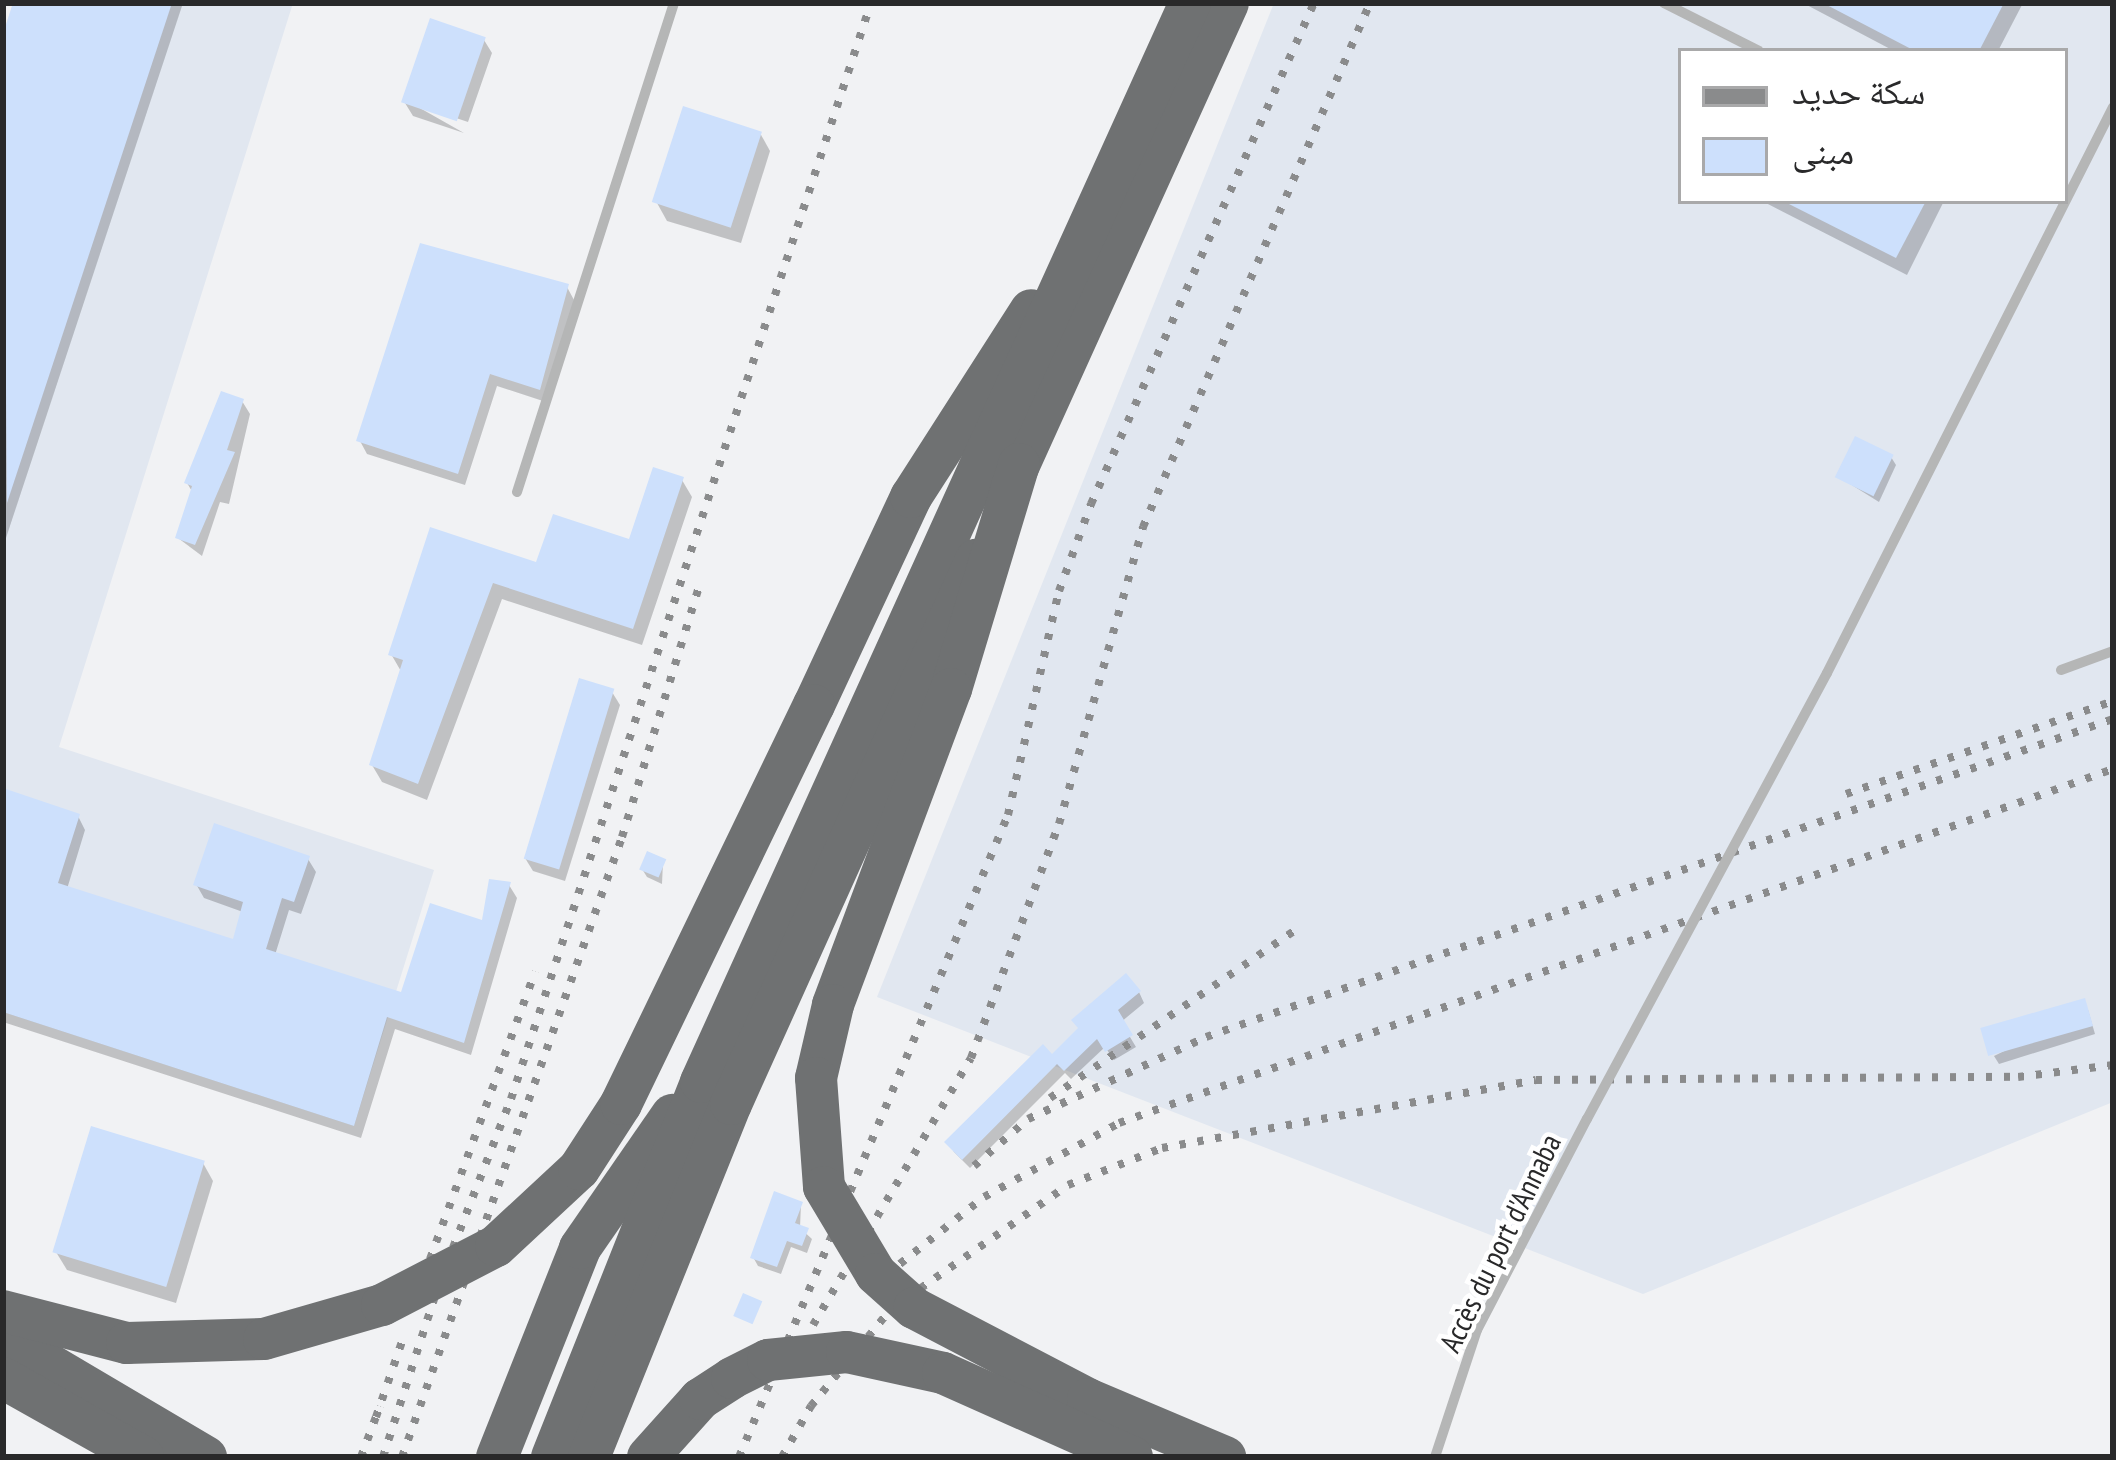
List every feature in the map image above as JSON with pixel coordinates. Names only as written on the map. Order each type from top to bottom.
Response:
[{"type":"highway","points":[[552,1457],[700,1082],[962,500],[1098,216],[1190,3]]},
{"type":"highway","points":[[590,1457],[731,1104],[1228,3]]},
{"type":"highway","points":[[3,1311],[127,1343],[264,1339],[382,1305],[496,1246],[579,1169],[621,1104],[911,497],[982,378],[1098,216]]},
{"type":"highway","points":[[1019,464],[950,689],[833,1005],[817,1078],[815,1144],[834,1214],[875,1274],[914,1308],[1088,1399],[1225,1457]]},
{"type":"highway","points":[[497,1457],[580,1248],[700,1082]]},
{"type":"highway","points":[[3,1337],[206,1457]]},
{"type":"highway","points":[[648,1457],[700,1399],[732,1378],[768,1360],[847,1352],[943,1373],[1132,1457]]},
{"type":"highway","points":[[3,1378],[69,1411],[143,1457]]},
{"type":"highway","points":[[3,1406],[69,1411]]},
{"type":"lane","points":[[518,492],[674,3]]},
{"type":"lane","points":[[1664,3],[1753,48]]},
{"type":"lane","name":"Accès du port d'Annaba","points":[[2068,190],[2113,107]]},
{"type":"lane","name":"Accès du port d'Annaba","points":[[1435,1457],[1478,1330],[1827,673],[2061,204]]},
{"type":"lane","points":[[2061,670],[2113,651]]},
{"type":"shaded area","points":[[13,3],[293,3],[59,747],[434,870],[354,1126],[3,1012],[3,34]]},
{"type":"shaded area","points":[[1274,3],[2113,3],[2113,1102],[1643,1294],[877,997]]},
{"type":"building","points":[[13,3],[172,3],[7,503],[3,34]]},
{"type":"building","points":[[1823,3],[2004,3],[1981,48],[1909,48]]},
{"type":"building","points":[[430,18],[486,37],[457,121],[401,102]]},
{"type":"building","points":[[683,106],[762,132],[731,228],[652,202]]},
{"type":"building","points":[[1789,204],[1924,204],[1896,258]]},
{"type":"building","points":[[420,243],[569,284],[540,390],[490,374],[458,474],[356,441]]},
{"type":"building","points":[[221,391],[244,399],[227,450],[235,452],[195,545],[175,538],[192,486],[184,483]]},
{"type":"building","points":[[1855,436],[1894,455],[1873,496],[1835,477]]},
{"type":"building","points":[[653,467],[684,477],[633,629],[493,583],[418,784],[369,765],[403,660],[388,655],[430,527],[536,562],[553,514],[629,539]]},
{"type":"building","points":[[579,678],[614,689],[559,870],[524,859]]},
{"type":"building","points":[[3,788],[80,814],[58,883],[233,939],[243,902],[193,885],[214,823],[310,856],[294,902],[282,898],[266,949],[401,992],[430,903],[482,920],[489,879],[511,882],[464,1043],[387,1017],[354,1126],[3,1012]]},
{"type":"building","points":[[647,851],[666,859],[659,878],[639,869]]},
{"type":"building","points":[[1126,973],[1141,991],[1118,1010],[1133,1035],[1105,1052],[1097,1039],[1064,1071],[1057,1064],[962,1160],[944,1142],[1043,1044],[1052,1054],[1078,1028],[1071,1020]]},
{"type":"building","points":[[2085,998],[2093,1026],[1988,1056],[1980,1028]]},
{"type":"building","points":[[91,1126],[205,1161],[166,1287],[52,1252]]},
{"type":"building","points":[[774,1191],[803,1202],[795,1223],[809,1228],[802,1246],[787,1241],[777,1267],[750,1258]]},
{"type":"building","points":[[743,1293],[762,1301],[753,1324],[733,1316]]},
{"type":"railway","points":[[383,1457],[440,1281],[511,1099],[871,3]]},
{"type":"railway","points":[[739,1457],[1008,815],[1059,591],[1091,504],[1314,3]]},
{"type":"railway","points":[[813,1325],[971,1058],[1059,824],[1143,527],[1370,3]]},
{"type":"railway","points":[[402,1457],[622,837],[700,583]]},
{"type":"railway","points":[[1846,794],[2113,701]]},
{"type":"railway","points":[[974,1166],[1028,1119],[1206,1037],[2113,719]]},
{"type":"railway","points":[[886,1275],[984,1197],[1119,1123],[2113,769]]},
{"type":"railway","points":[[1050,1098],[1298,928]]},
{"type":"railway","points":[[430,1259],[535,972]]},
{"type":"railway","points":[[782,1457],[811,1406],[891,1309],[1068,1185],[1162,1148],[1536,1080],[2018,1077],[2113,1065]]},
{"type":"railway","points":[[376,1417],[405,1333]]},
{"type":"railway","points":[[361,1457],[380,1406]]}]
